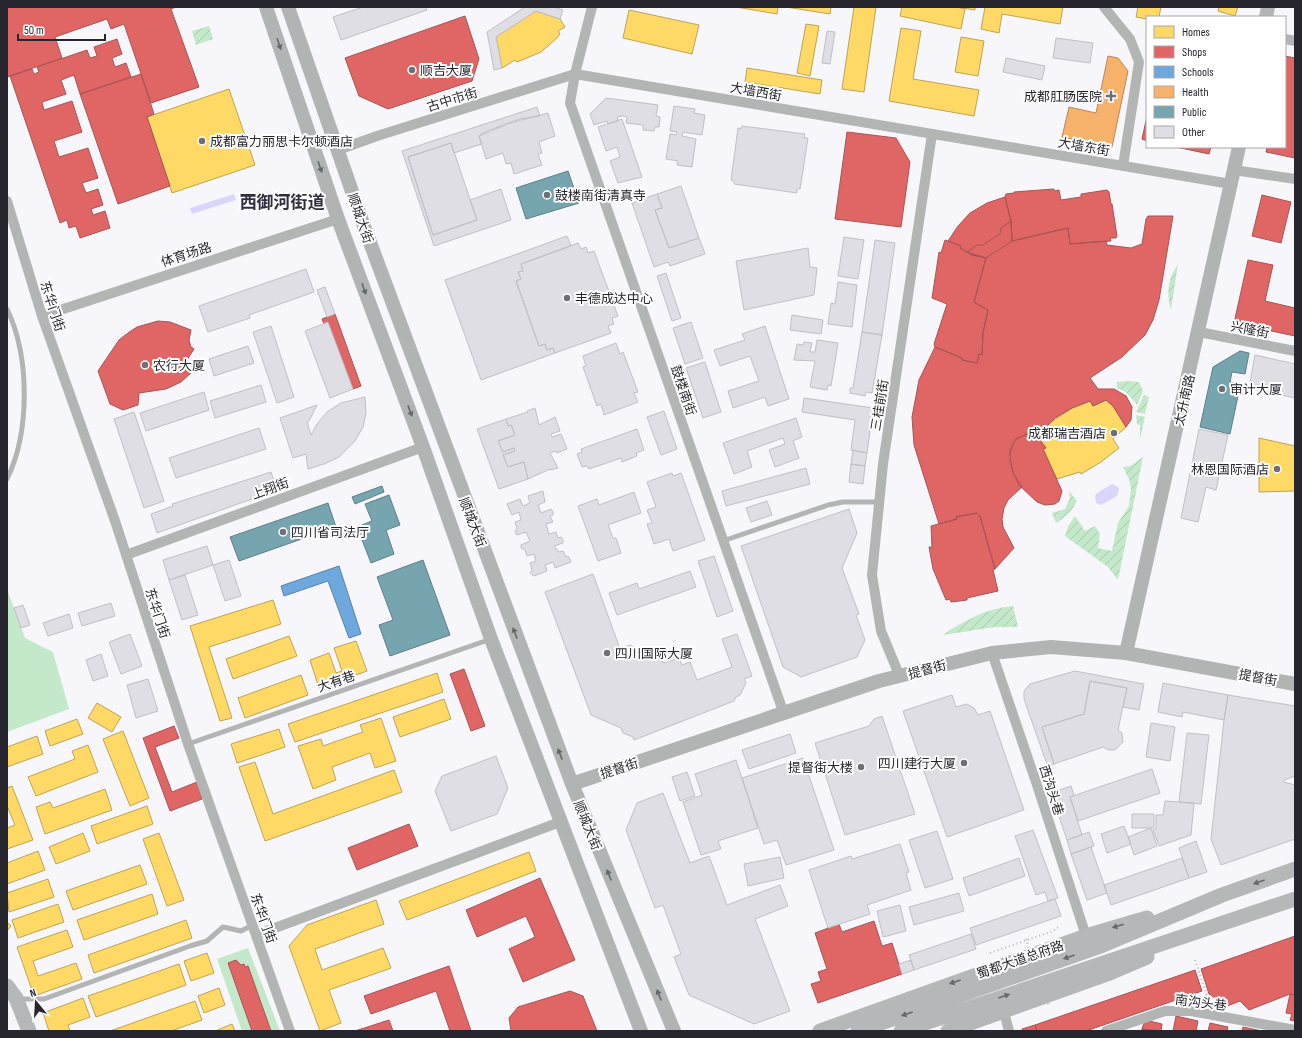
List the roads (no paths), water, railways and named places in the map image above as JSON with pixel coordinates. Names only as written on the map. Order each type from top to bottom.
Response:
[{"type":"main road","name":"顺城大街","points":[[266,7],[338,219],[423,447],[491,639],[641,1031]]},
{"type":"main road","name":"顺城大街","points":[[288,7],[434,418],[572,784],[674,1031]]},
{"type":"main road","name":"太升南路","points":[[1126,653],[1199,332],[1239,148]]},
{"type":"main road","name":"提督街","points":[[572,784],[879,681],[992,653],[1051,646],[1126,653],[1295,684]]},
{"type":"main road","name":"蜀都大道总府路","points":[[854,1025],[1086,936],[1222,895],[1295,869]]},
{"type":"main road","name":"蜀都大道总府路","points":[[820,1031],[854,1025],[1098,947],[1222,895]]},
{"type":"main road","points":[[901,1031],[1295,899]]},
{"type":"main road","points":[[948,1031],[1107,974],[1228,921]]},
{"type":"main road","points":[[7,986],[12,1000],[29,1031]]},
{"type":"main road","points":[[838,1031],[840,1027],[854,1025]]},
{"type":"street","name":"鼓楼南街","points":[[592,7],[575,74],[570,103],[784,714]]},
{"type":"street","points":[[1104,7],[1130,39],[1139,62],[1123,166]]},
{"type":"street","name":"古中市街","points":[[338,150],[377,136],[575,74]]},
{"type":"street","name":"大墙西街","points":[[575,74],[932,134]]},
{"type":"street","name":"大墙东街","points":[[932,134],[1231,184]]},
{"type":"street","name":"三桂前街","points":[[900,677],[881,632],[872,575],[883,464],[932,134]]},
{"type":"street","points":[[1234,170],[1295,179]]},
{"type":"street","name":"东华门街","points":[[7,200],[42,316],[126,555],[188,744],[290,1031]]},
{"type":"street","name":"体育场路","points":[[42,316],[338,219]]},
{"type":"street","name":"兴隆街","points":[[1199,332],[1295,351]]},
{"type":"street","name":"上翔街","points":[[126,555],[423,447]]},
{"type":"street","name":"西沟头巷","points":[[992,653],[1086,936]]},
{"type":"street","points":[[254,930],[560,822]]},
{"type":"street","name":"南沟头巷","points":[[1106,1031],[1164,1011],[1191,1011],[1295,1030]]},
{"type":"street","points":[[1004,1012],[1009,1031]]},
{"type":"lane","points":[[7,309],[20,351],[24,392],[21,433],[7,479]]},
{"type":"lane","points":[[723,541],[828,505],[843,502],[880,502]]},
{"type":"lane","name":"大有巷","points":[[188,744],[491,639]]},
{"type":"lane","points":[[12,1000],[44,999],[207,941],[223,927],[241,931],[254,930]]},
{"type":"place","name":"顺吉大厦","points":[[412,70]]},
{"type":"place","name":"成都肛肠医院","points":[[1111,96]]},
{"type":"place","name":"成都富力丽思卡尔顿酒店","points":[[202,141]]},
{"type":"place","name":"鼓楼南街清真寺","points":[[547,195]]},
{"type":"place","name":"丰德成达中心","points":[[567,298]]},
{"type":"place","name":"农行大厦","points":[[145,365]]},
{"type":"place","name":"审计大厦","points":[[1222,389]]},
{"type":"place","name":"成都瑞吉酒店","points":[[1114,433]]},
{"type":"place","name":"林恩国际酒店","points":[[1277,469]]},
{"type":"place","name":"四川省司法厅","points":[[283,532]]},
{"type":"place","name":"四川国际大厦","points":[[607,653]]},
{"type":"place","name":"四川建行大厦","points":[[964,763]]},
{"type":"place","name":"提督街大楼","points":[[861,767]]},
{"type":"district","name":"西御河街道","points":[[282,202]]}]
